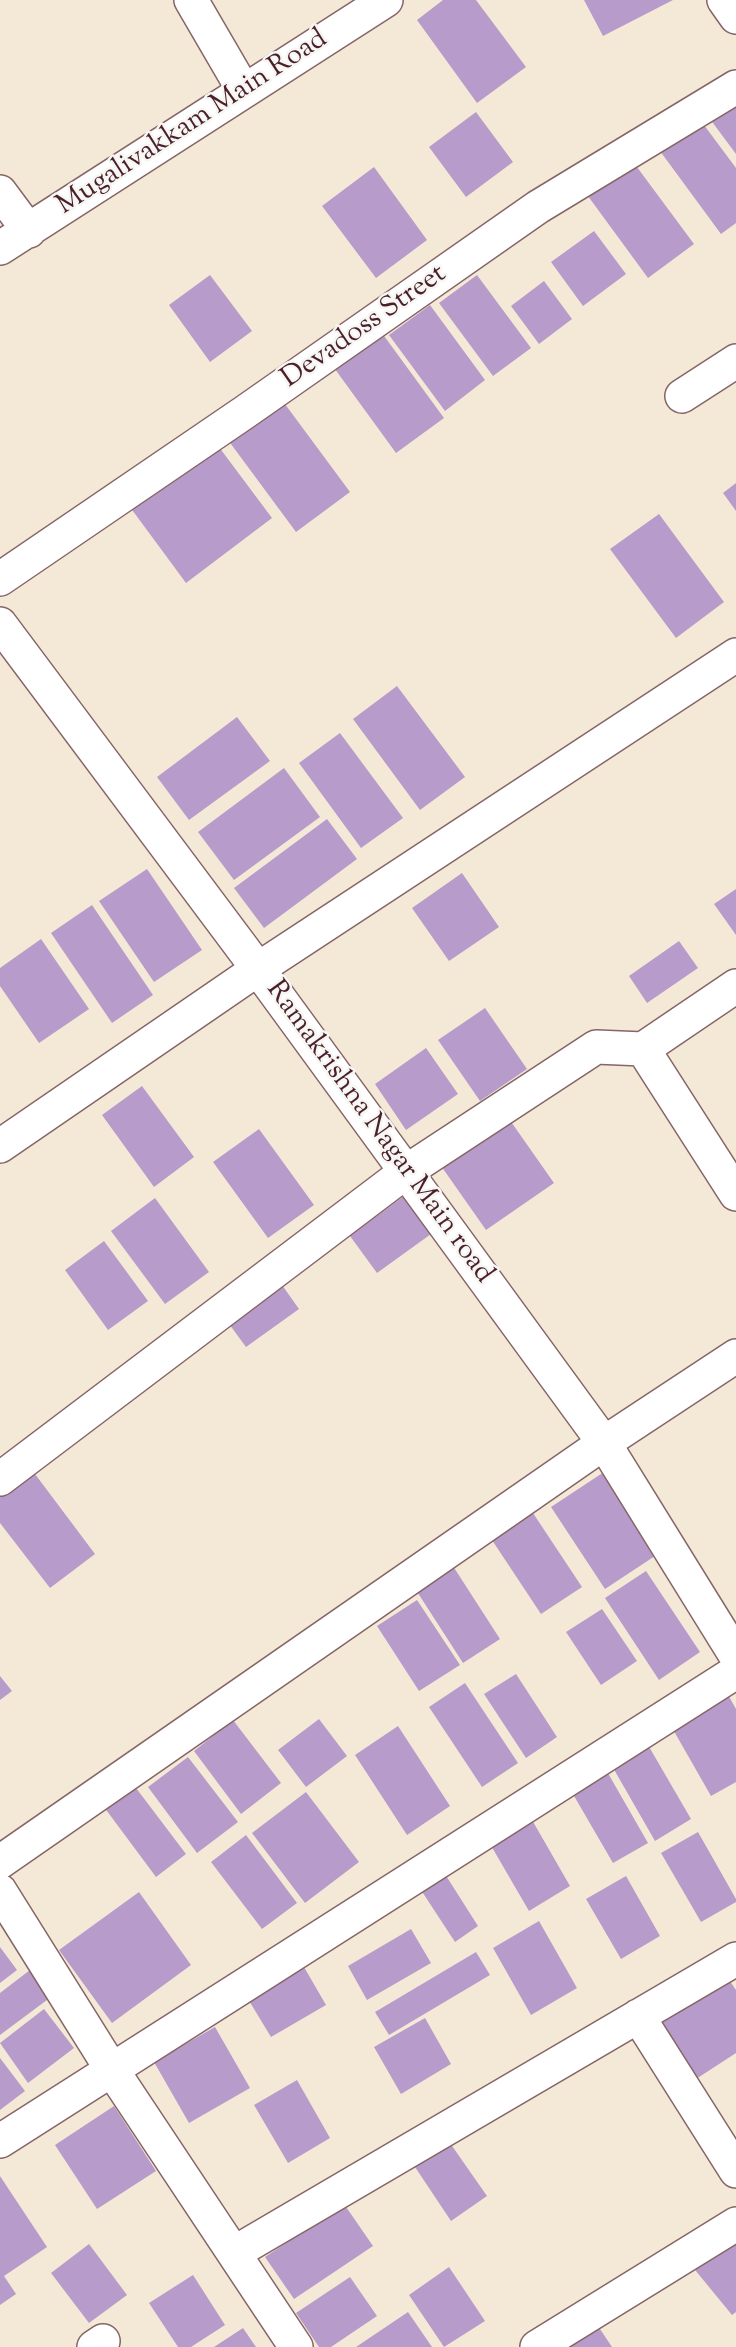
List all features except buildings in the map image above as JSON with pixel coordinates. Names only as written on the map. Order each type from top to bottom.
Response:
[{"type":"street","points":[[191,0],[244,91]]},
{"type":"street","name":"Mugalivakkam Main Road","points":[[0,248],[386,0]]},
{"type":"street","points":[[724,0],[736,17]]},
{"type":"street","name":"Devadoss Street","points":[[0,579],[246,412],[538,207],[736,87]]},
{"type":"street","points":[[0,192],[29,230]]},
{"type":"street","points":[[682,396],[736,361]]},
{"type":"street","name":"Ramakrishna Nagar Main road","points":[[0,624],[407,1171],[604,1443],[736,1656]]},
{"type":"street","points":[[0,1146],[258,969],[736,655]]},
{"type":"street","points":[[0,1479],[407,1171],[596,1046],[643,1049],[736,986]]},
{"type":"street","points":[[643,1049],[736,1194]]},
{"type":"street","points":[[0,1862],[604,1443],[736,1356]]},
{"type":"street","points":[[0,2141],[736,1672]]},
{"type":"street","points":[[0,1891],[112,2070],[296,2347]]},
{"type":"street","points":[[234,2253],[736,1958]]},
{"type":"street","points":[[638,2016],[736,2171]]},
{"type":"street","points":[[537,2347],[736,2224]]}]
